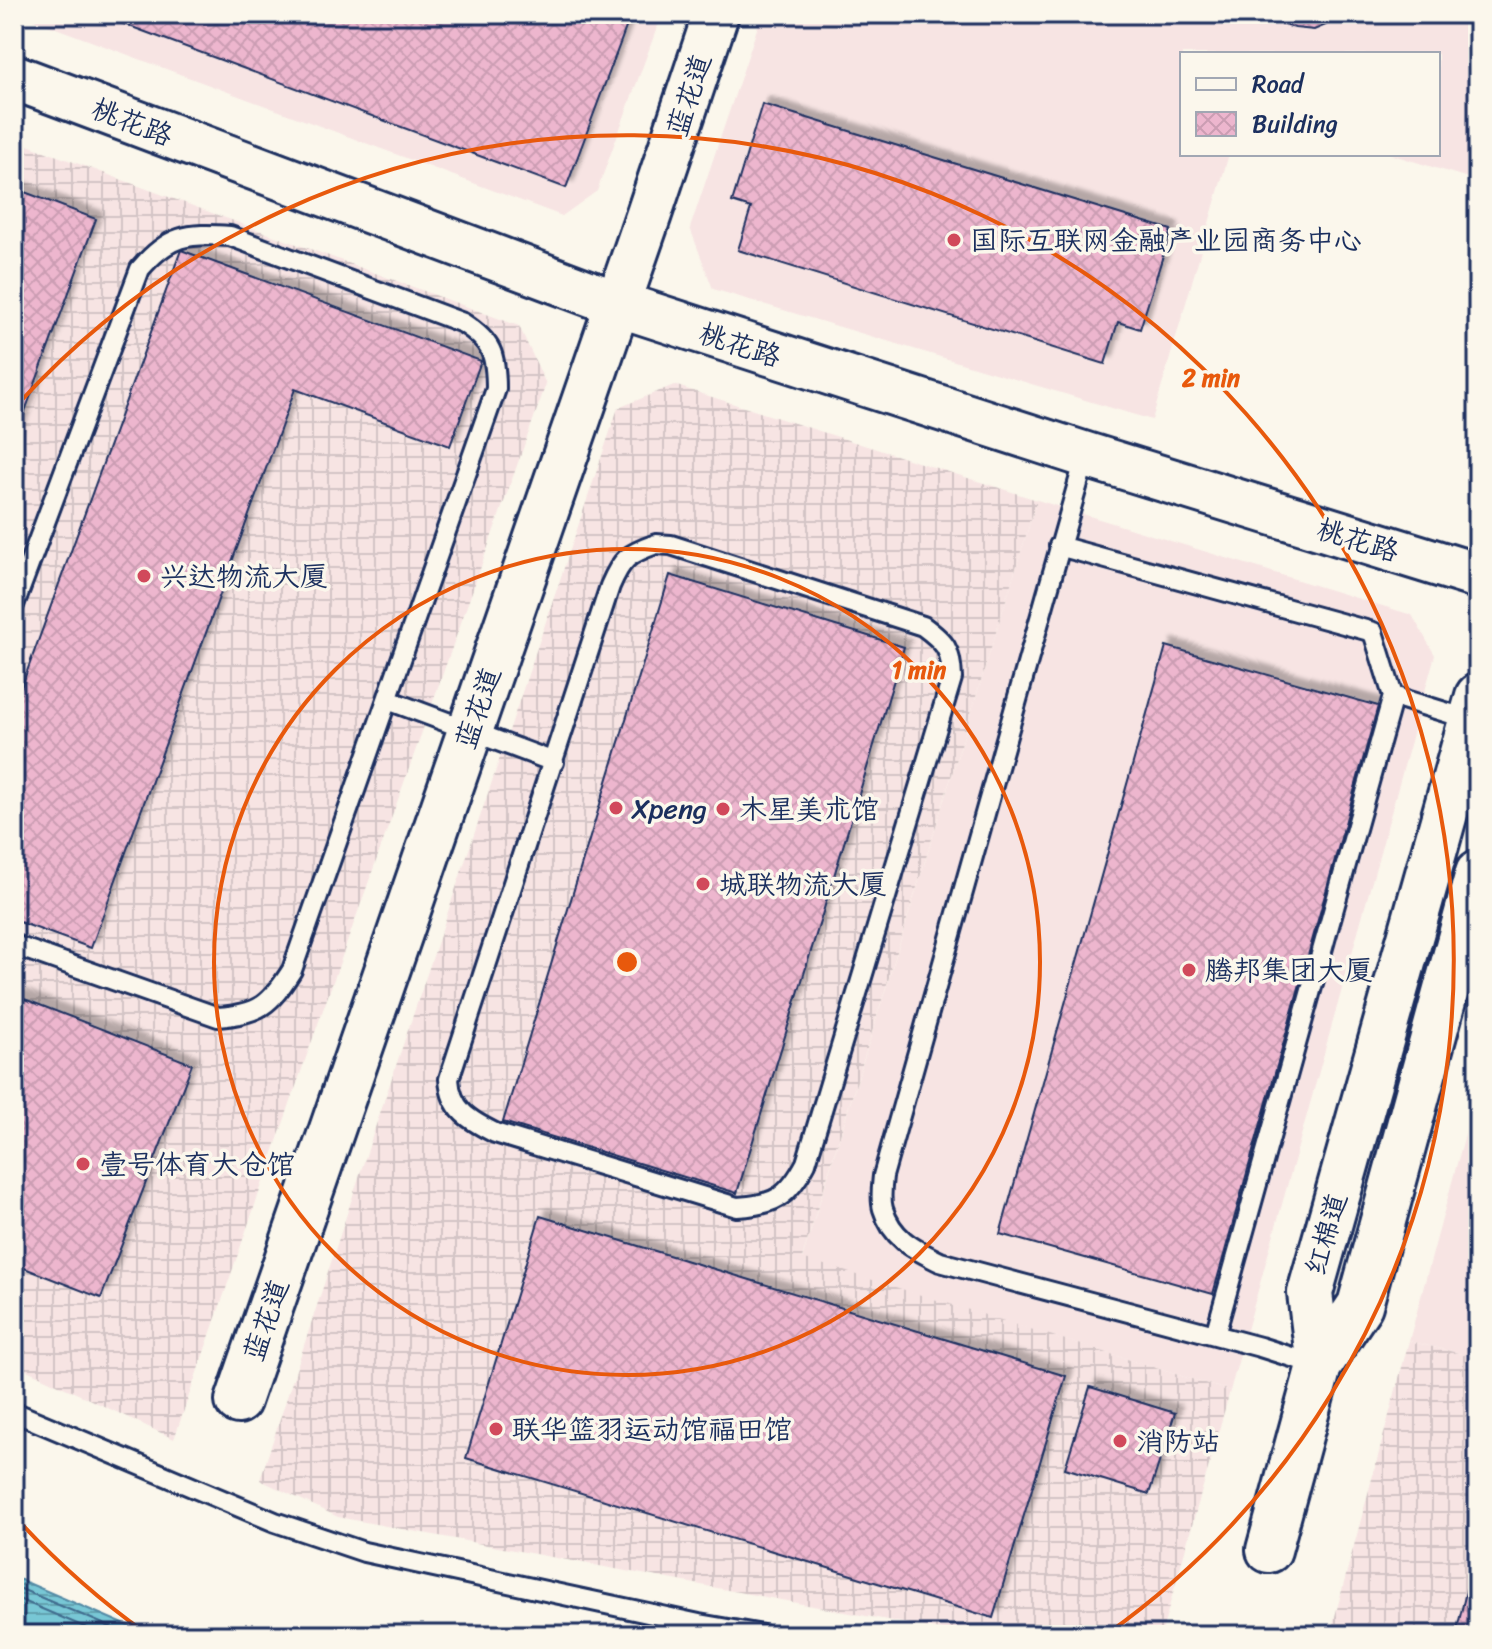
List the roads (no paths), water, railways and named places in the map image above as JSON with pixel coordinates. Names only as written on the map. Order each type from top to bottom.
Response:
[{"type":"main road","name":"蓝花道","points":[[238,1401],[716,14]]},
{"type":"main road","name":"桃花路","points":[[14,77],[618,304],[1086,455],[1478,576]]},
{"type":"main road","name":"红棉道","points":[[1319,1366],[1310,1293],[1475,708]]},
{"type":"main road","name":"红棉道","points":[[1319,1366],[1360,1305],[1478,873]]},
{"type":"main road","points":[[1269,1550],[1319,1366]]},
{"type":"lane","points":[[14,605],[140,269],[154,252],[176,239],[202,234],[230,236],[463,323],[491,347],[496,366],[496,389],[292,970],[278,993],[262,1007],[242,1015],[218,1017],[14,945]]},
{"type":"lane","points":[[1086,455],[883,1176],[882,1207],[893,1230],[910,1247],[940,1262],[1319,1366]]},
{"type":"lane","points":[[656,544],[671,545],[923,626],[941,640],[951,658],[952,678],[806,1163],[795,1184],[778,1199],[757,1206],[737,1207],[495,1133],[460,1110],[450,1095],[449,1079],[554,762],[619,566],[636,551],[656,544]]},
{"type":"lane","points":[[1059,546],[1373,632],[1393,696],[1215,1335]]},
{"type":"lane","points":[[1393,696],[1475,708]]},
{"type":"lane","points":[[388,700],[554,762]]},
{"type":"lane","points":[[14,1412],[275,1522],[364,1552],[763,1635]]},
{"type":"water","points":[[14,1577],[149,1635],[14,1635]]},
{"type":"place","name":"国际互联网金融产业园商务中心","points":[[954,240]]},
{"type":"place","name":"兴达物流大厦","points":[[144,576]]},
{"type":"place","name":"Xpeng","points":[[616,808]]},
{"type":"place","name":"木星美术馆","points":[[723,809]]},
{"type":"place","name":"城联物流大厦","points":[[703,884]]},
{"type":"place","name":"腾邦集团大厦","points":[[1189,970]]},
{"type":"place","name":"壹号体育大仓馆","points":[[83,1164]]},
{"type":"place","name":"联华篮羽运动馆福田馆","points":[[496,1429]]},
{"type":"place","name":"消防站","points":[[1120,1441]]}]
